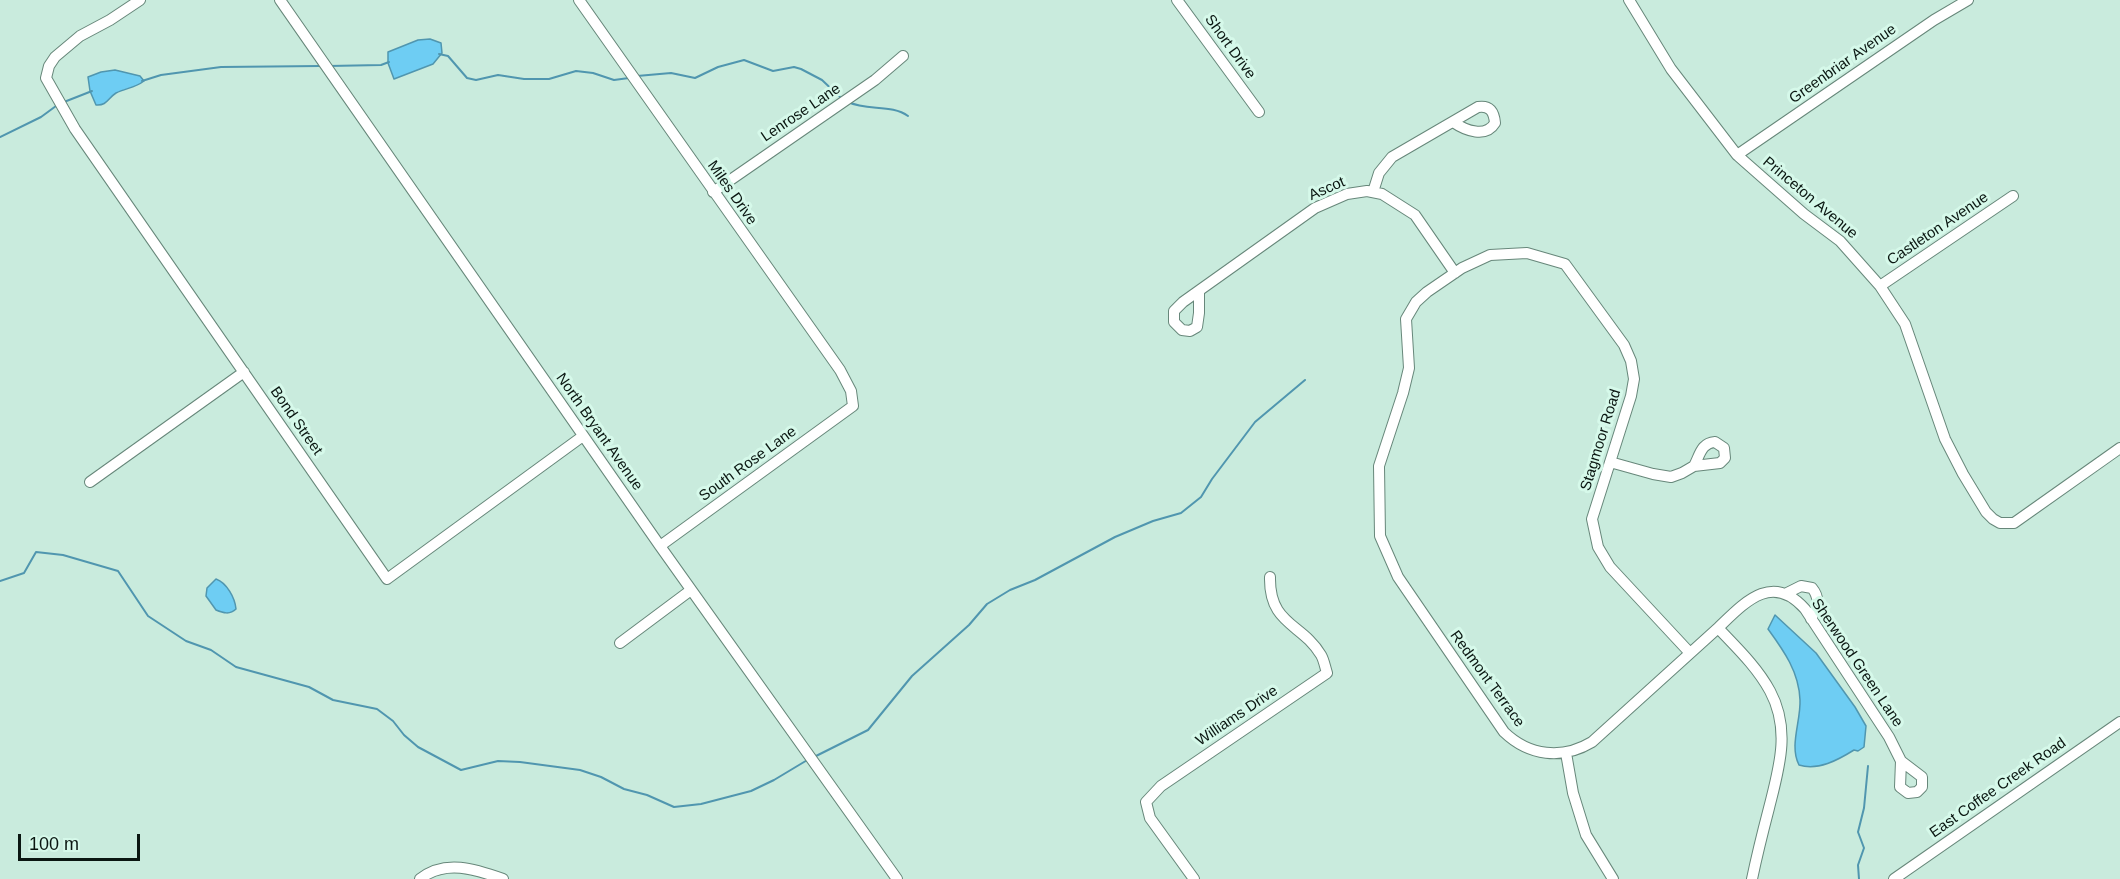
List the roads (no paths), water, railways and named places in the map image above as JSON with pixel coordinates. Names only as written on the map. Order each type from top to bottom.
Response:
[{"type":"street","name":"Bond Street","points":[[140,0],[111,20],[80,36],[55,57],[49,66],[46,78],[75,129],[387,579],[583,436]]},
{"type":"street","name":"North Bryant Avenue","points":[[279,0],[660,546],[897,879]]},
{"type":"street","name":"Miles Drive","points":[[579,0],[840,370],[850,391],[853,406]]},
{"type":"street","name":"Short Drive","points":[[1177,0],[1259,112]]},
{"type":"street","name":"Princeton Avenue","points":[[1629,0],[1671,69],[1737,155],[1804,214],[1840,241],[1880,286],[1905,324],[1953,456],[1986,512],[1993,519],[2000,523],[2014,523],[2120,448]]},
{"type":"street","name":"Greenbriar Avenue","points":[[1737,155],[1934,20],[1968,0]]},
{"type":"street","name":"Lenrose Lane","points":[[713,192],[875,80],[903,56]]},
{"type":"street","points":[[1453,122],[1392,157],[1379,173],[1373,192],[1382,194],[1415,215],[1455,273]]},
{"type":"street","name":"Ascot","points":[[1199,291],[1315,208],[1347,194],[1373,192]]},
{"type":"street","name":"Castleton Avenue","points":[[1880,286],[2013,196]]},
{"type":"street","name":"Stagmoor Road","points":[[1455,273],[1490,255],[1527,253],[1564,264],[1624,345],[1631,361],[1634,379],[1631,396],[1592,519],[1598,547],[1610,567],[1690,652]]},
{"type":"street","name":"Redmont Terrace","points":[[1455,273],[1416,302],[1406,319],[1409,368],[1403,393],[1378,466],[1380,536],[1398,577],[1504,732],[1518,744],[1549,754],[1566,753],[1592,742],[1718,628]]},
{"type":"street","points":[[90,482],[244,372]]},
{"type":"street","name":"South Rose Lane","points":[[660,546],[853,406]]},
{"type":"street","points":[[1610,462],[1671,477],[1694,466]]},
{"type":"street","name":"Williams Drive","points":[[1194,879],[1150,818],[1146,802],[1161,786],[1327,673],[1322,656],[1308,639],[1287,623],[1277,609],[1270,588],[1270,577]]},
{"type":"street","points":[[1752,879],[1780,765],[1782,723],[1772,694],[1757,670],[1718,628],[1744,603],[1757,595],[1771,592],[1787,593],[1801,586],[1812,588],[1815,592],[1818,602],[1811,619]]},
{"type":"street","points":[[620,643],[691,590]]},
{"type":"street","name":"Sherwood Green Lane","points":[[1787,593],[1800,603],[1871,708],[1889,737],[1900,761]]},
{"type":"street","name":"East Coffee Creek Road","points":[[1894,879],[2120,722]]},
{"type":"street","points":[[1566,753],[1581,823],[1592,847],[1613,879]]},
{"type":"street","points":[[1756,861],[1760,879]]},
{"type":"street","points":[[420,879],[427,873],[444,867],[479,870],[503,879]]},
{"type":"water","points":[[430,39],[441,43],[442,53],[433,64],[394,79],[388,63],[388,52],[418,40]]},
{"type":"water","points":[[115,70],[140,76],[144,81],[116,93],[103,104],[96,105],[90,91],[88,77]]},
{"type":"water","points":[[216,579],[227,587],[234,600],[236,609],[229,613],[216,610],[206,596],[207,588]]},
{"type":"water","points":[[1775,615],[1816,653],[1855,707],[1866,726],[1864,747],[1858,751],[1854,750],[1821,766],[1799,765],[1795,750],[1800,708],[1799,690],[1790,662],[1768,629]]},
{"type":"waterway","points":[[439,54],[448,56],[467,78],[476,80],[498,75],[524,79],[549,79],[576,71],[593,73],[614,80],[629,78]]},
{"type":"waterway","points":[[637,76],[671,73],[695,78],[718,67],[744,60],[773,71],[794,67],[801,69],[822,80],[841,98]]},
{"type":"waterway","points":[[329,66],[381,65],[389,62]]},
{"type":"waterway","points":[[142,81],[161,75],[221,67],[320,66]]},
{"type":"waterway","points":[[64,102],[92,91]]},
{"type":"waterway","points":[[848,102],[895,110],[908,116]]},
{"type":"waterway","points":[[0,137],[41,117],[56,106]]},
{"type":"waterway","points":[[814,757],[868,730],[912,676],[969,625],[987,604],[1115,537],[1153,521],[1181,513],[1201,497],[1255,422],[1305,380]]},
{"type":"waterway","points":[[0,581],[24,573],[36,552],[63,555],[118,571],[148,616],[186,641],[211,650],[236,667],[309,687],[333,700],[377,709],[393,721],[418,747],[461,770],[498,761],[580,770],[674,807],[701,804],[751,791],[809,759]]},
{"type":"waterway","points":[[1859,879],[1858,865],[1864,848],[1858,832],[1864,808],[1868,766]]}]
